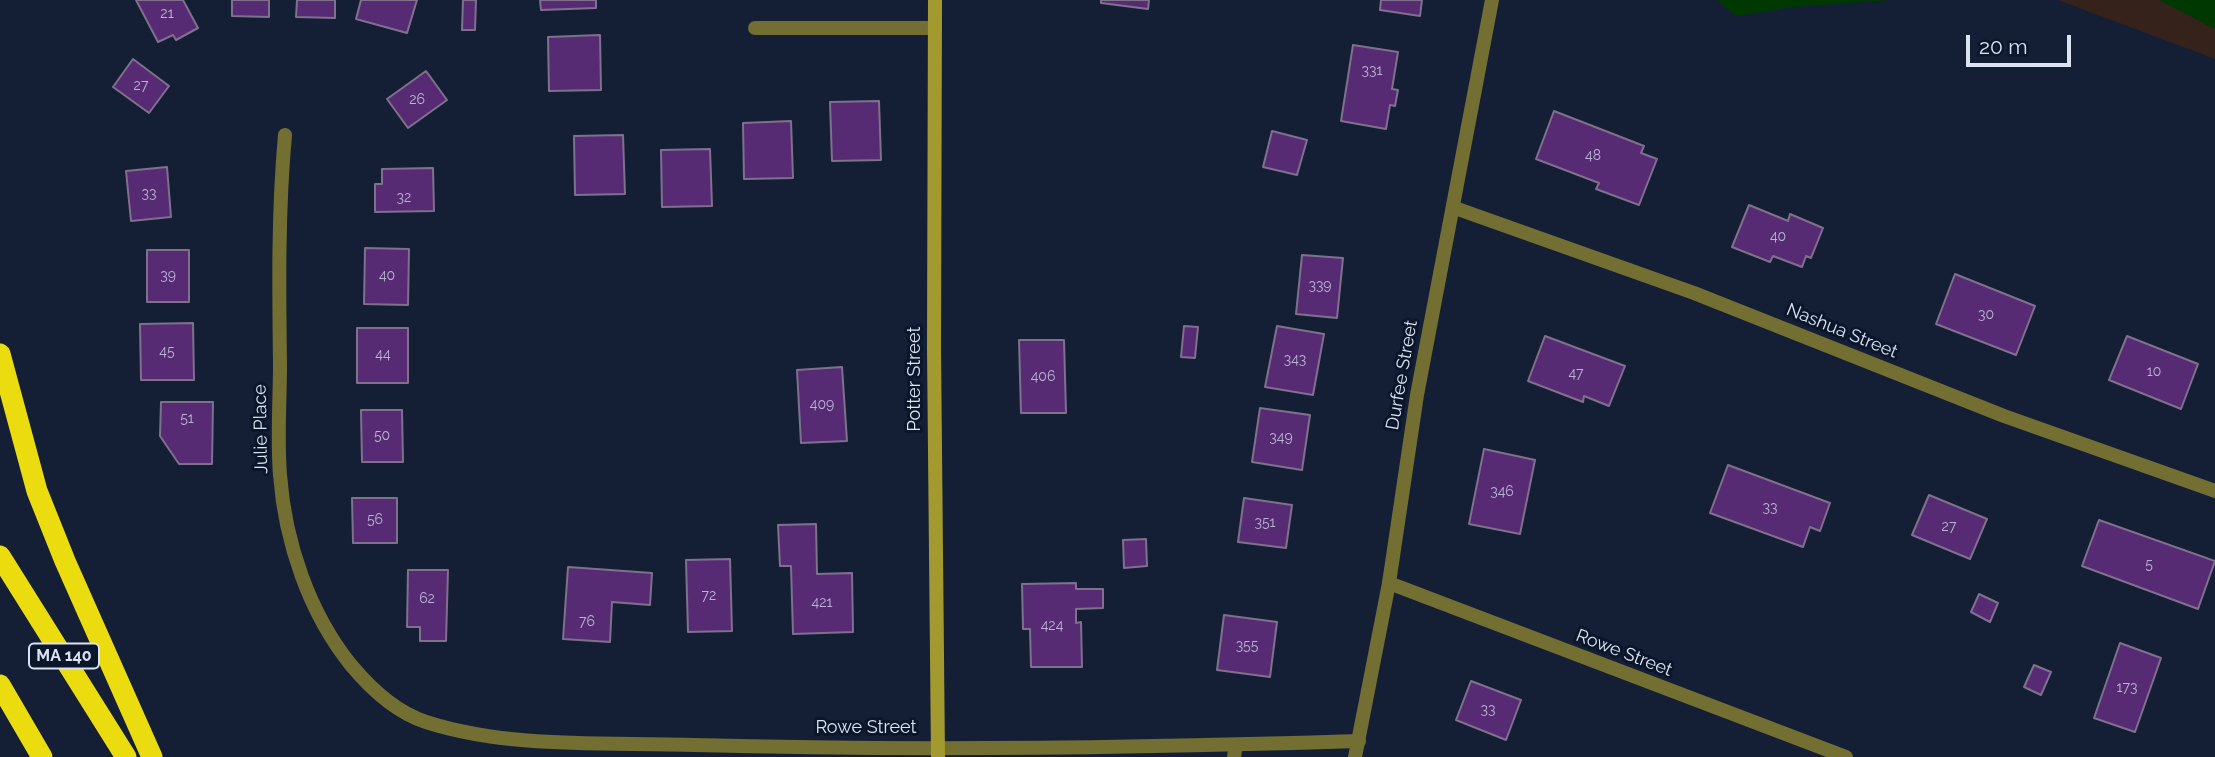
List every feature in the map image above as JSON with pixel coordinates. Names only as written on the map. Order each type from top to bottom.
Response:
[{"type":"highway","points":[[0,354],[37,491],[152,757]]},
{"type":"highway","name":"MA 140","points":[[0,556],[126,757]]},
{"type":"highway","points":[[0,685],[42,757]]},
{"type":"main road","name":"Potter Street","points":[[935,0],[934,348],[939,752]]},
{"type":"street","name":"Durfee Street","points":[[1355,757],[1389,583],[1417,395],[1455,208],[1492,0]]},
{"type":"street","points":[[755,28],[935,28]]},
{"type":"street","name":"Julie Place","points":[[285,135],[278,255],[280,475],[288,527],[298,565],[331,636],[351,664],[381,696]]},
{"type":"street","name":"Nashua Street","points":[[1455,208],[1694,293],[2004,416],[2215,491]]},
{"type":"street","name":"Rowe Street","points":[[1389,583],[1846,757]]},
{"type":"street","name":"Rowe Street","points":[[381,696],[402,712],[425,722],[477,733],[620,750],[1235,751],[1359,741]]},
{"type":"shaded area","points":[[2058,0],[2215,0],[2215,59]]},
{"type":"green space","points":[[1716,0],[1891,0],[1794,7],[1736,16]]},
{"type":"green space","points":[[2159,0],[2215,0],[2215,29]]},
{"type":"building","points":[[136,0],[183,0],[198,28],[176,40],[173,35],[158,42]]},
{"type":"building","points":[[232,0],[269,0],[269,17],[232,16]]},
{"type":"building","points":[[297,0],[335,0],[335,18],[296,17]]},
{"type":"building","points":[[361,0],[417,0],[407,33],[356,19]]},
{"type":"building","points":[[463,0],[476,0],[475,30],[462,30]]},
{"type":"building","points":[[540,0],[596,0],[596,8],[541,10]]},
{"type":"building","points":[[1101,0],[1149,0],[1148,9],[1101,3]]},
{"type":"building","points":[[1381,0],[1422,0],[1420,16],[1380,10]]},
{"type":"building","points":[[600,35],[601,90],[549,91],[548,37]]},
{"type":"building","points":[[1353,45],[1398,52],[1392,89],[1398,90],[1395,106],[1390,105],[1386,129],[1341,121]]},
{"type":"building","points":[[133,59],[169,86],[149,113],[113,87]]},
{"type":"building","points":[[426,71],[447,100],[408,128],[387,99]]},
{"type":"building","points":[[879,101],[881,160],[832,161],[830,102]]},
{"type":"building","points":[[1554,111],[1644,146],[1641,153],[1657,159],[1639,205],[1596,189],[1599,183],[1536,159]]},
{"type":"building","points":[[791,121],[793,178],[744,179],[743,123]]},
{"type":"building","points":[[1272,131],[1307,140],[1297,175],[1263,167]]},
{"type":"building","points":[[623,135],[625,194],[575,195],[574,136]]},
{"type":"building","points":[[710,149],[712,206],[662,207],[661,150]]},
{"type":"building","points":[[167,167],[171,217],[131,221],[126,171]]},
{"type":"building","points":[[433,168],[434,211],[375,212],[375,184],[382,184],[382,169]]},
{"type":"building","points":[[1749,205],[1788,221],[1790,214],[1823,228],[1811,258],[1806,256],[1802,267],[1773,256],[1770,262],[1732,247]]},
{"type":"building","points":[[365,248],[409,249],[408,305],[364,304]]},
{"type":"building","points":[[147,250],[189,250],[189,302],[147,302]]},
{"type":"building","points":[[1302,255],[1343,258],[1337,318],[1296,314]]},
{"type":"building","points":[[1955,274],[2035,306],[2016,355],[1936,324]]},
{"type":"building","points":[[193,323],[194,380],[141,380],[140,324]]},
{"type":"building","points":[[1184,326],[1198,327],[1195,358],[1181,357]]},
{"type":"building","points":[[1277,326],[1324,334],[1313,395],[1265,387]]},
{"type":"building","points":[[357,328],[408,328],[408,383],[357,383]]},
{"type":"building","points":[[1545,336],[1625,366],[1609,406],[1584,396],[1583,402],[1528,381]]},
{"type":"building","points":[[2127,336],[2198,364],[2181,409],[2109,380]]},
{"type":"building","points":[[1019,340],[1064,340],[1066,413],[1021,413]]},
{"type":"building","points":[[842,367],[847,441],[801,443],[797,370]]},
{"type":"building","points":[[161,402],[213,402],[212,464],[179,464],[160,436]]},
{"type":"building","points":[[1260,408],[1310,415],[1302,470],[1252,462]]},
{"type":"building","points":[[361,410],[402,410],[403,462],[362,462]]},
{"type":"building","points":[[1484,449],[1535,460],[1520,534],[1469,524]]},
{"type":"building","points":[[1728,465],[1830,503],[1820,531],[1810,527],[1803,547],[1710,513]]},
{"type":"building","points":[[1929,495],[1987,519],[1970,559],[1912,535]]},
{"type":"building","points":[[352,498],[397,498],[397,543],[353,543]]},
{"type":"building","points":[[1244,498],[1292,505],[1286,548],[1238,542]]},
{"type":"building","points":[[2099,520],[2215,561],[2198,609],[2082,566]]},
{"type":"building","points":[[816,524],[817,574],[852,573],[853,632],[793,634],[791,566],[780,566],[778,525]]},
{"type":"building","points":[[1146,539],[1147,566],[1124,568],[1123,540]]},
{"type":"building","points":[[730,559],[732,631],[688,632],[686,560]]},
{"type":"building","points":[[568,567],[652,573],[650,605],[612,602],[610,642],[563,639]]},
{"type":"building","points":[[408,570],[448,570],[446,641],[420,641],[420,627],[407,627]]},
{"type":"building","points":[[1076,583],[1076,589],[1103,589],[1103,608],[1076,609],[1076,623],[1081,622],[1082,667],[1031,667],[1030,629],[1023,629],[1022,584]]},
{"type":"building","points":[[1979,594],[1998,603],[1990,622],[1971,612]]},
{"type":"building","points":[[1224,615],[1277,622],[1270,677],[1217,670]]},
{"type":"building","points":[[2120,643],[2161,658],[2135,732],[2094,718]]},
{"type":"building","points":[[2034,665],[2051,672],[2041,695],[2024,687]]},
{"type":"building","points":[[1471,681],[1521,700],[1506,740],[1456,720]]}]
